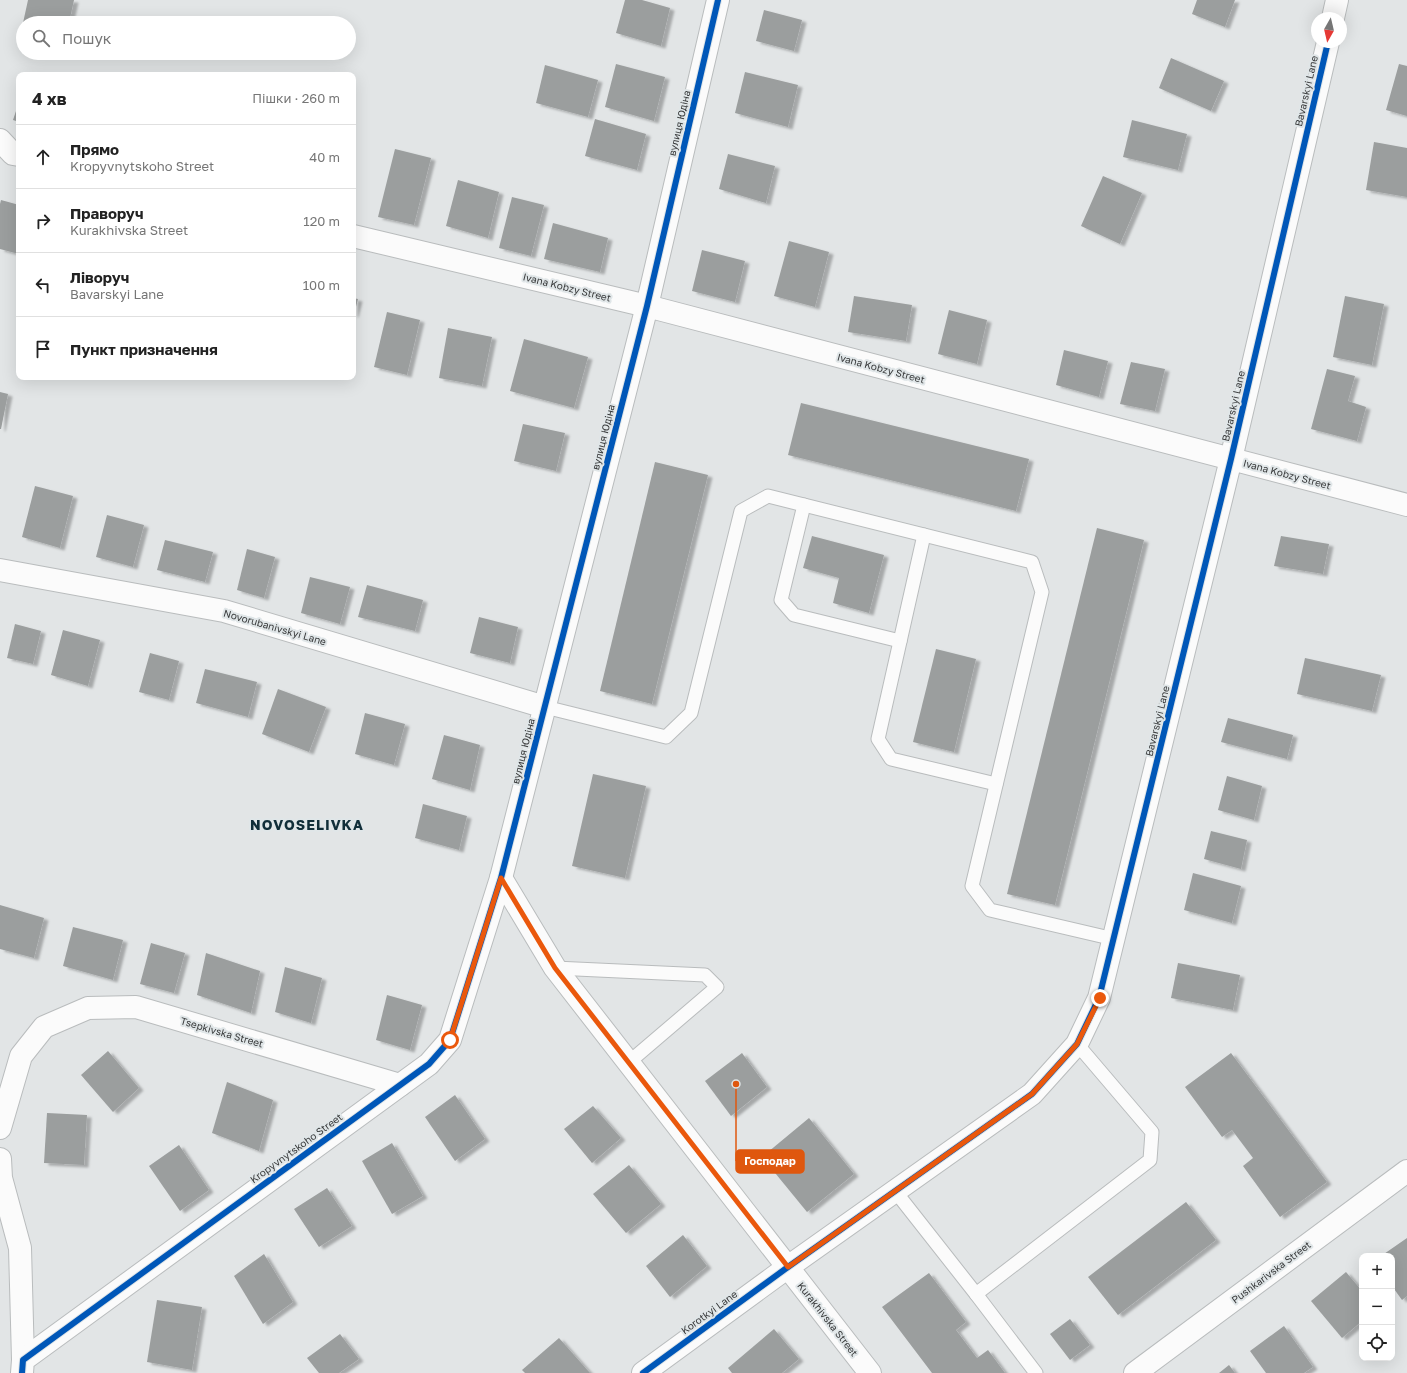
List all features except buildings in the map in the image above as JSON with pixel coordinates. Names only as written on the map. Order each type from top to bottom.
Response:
[{"type":"street","name":"вулиця Юдіна","points":[[501,878],[647,306],[718,0]]},
{"type":"street","points":[[1334,12],[1337,0]]},
{"type":"street","name":"Bavarskyi Lane","points":[[788,1267],[1032,1094],[1077,1044],[1100,998],[1231,459],[1327,48]]},
{"type":"street","points":[[0,140],[13,154],[16,154]]},
{"type":"street","name":"Ivana Kobzy Street","points":[[356,237],[647,306],[1407,505]]},
{"type":"street","name":"Novorubanivskyi Lane","points":[[0,570],[224,611],[544,707]]},
{"type":"street","name":"Kurakhivska Street","points":[[501,878],[555,968],[870,1373]]},
{"type":"street","name":"Kropyvnytskoho Street","points":[[22,1366],[429,1064],[450,1040],[501,878]]},
{"type":"street","name":"Tsepkivska Street","points":[[0,1128],[21,1056],[44,1027],[88,1008],[136,1007],[400,1085]]},
{"type":"street","points":[[0,1171],[20,1248],[22,1366]]},
{"type":"street","name":"Pushkarivska Street","points":[[1135,1373],[1407,1171]]},
{"type":"street","name":"Korotkyi Lane","points":[[643,1373],[788,1267]]},
{"type":"lane","points":[[544,707],[666,737],[691,713],[741,511],[768,496],[1032,562],[1042,592],[972,886],[990,910],[1114,939]]},
{"type":"lane","points":[[804,505],[781,600],[794,615],[900,641]]},
{"type":"lane","points":[[924,535],[878,739],[891,759],[996,784]]},
{"type":"lane","points":[[555,968],[704,975],[717,987],[628,1063]]},
{"type":"lane","points":[[976,1294],[1150,1160],[1152,1132],[1077,1044]]},
{"type":"lane","points":[[895,1191],[1036,1373]]},
{"type":"cycle path","points":[[22,1373],[23,1360],[429,1064],[450,1040],[501,878],[647,306],[718,0]]},
{"type":"cycle path","points":[[643,1373],[788,1267],[1032,1094],[1077,1044],[1099,998],[1231,459],[1327,48]]},
{"type":"place","name":"Господар","points":[[736,1084]]},
{"type":"district","name":"NOVOSELIVKA","points":[[307,825]]},
{"type":"route","points":[[450,1040],[501,878],[555,968],[788,1267],[1032,1094],[1077,1044],[1100,998]]}]
